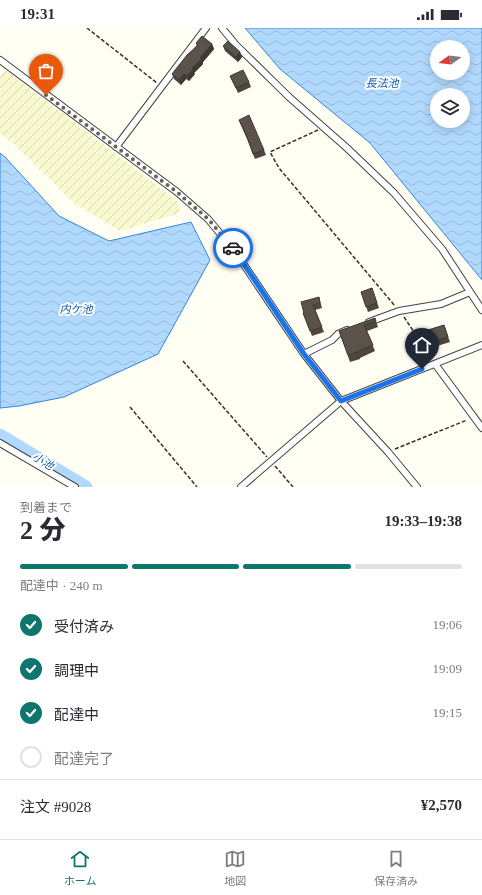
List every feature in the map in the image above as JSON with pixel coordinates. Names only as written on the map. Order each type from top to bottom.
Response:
[{"type":"street","points":[[116,147],[206,28]]},
{"type":"street","points":[[222,28],[236,45],[289,97],[347,148],[394,193],[442,249],[482,310]]},
{"type":"street","points":[[0,60],[177,192],[208,219],[234,250],[304,354],[341,401],[388,452],[417,487]]},
{"type":"street","points":[[365,324],[399,310],[441,304],[470,292]]},
{"type":"street","points":[[304,354],[332,340],[338,334],[352,329]]},
{"type":"street","points":[[241,487],[341,401],[482,345]]},
{"type":"street","points":[[435,364],[482,428]]},
{"type":"street","points":[[0,443],[75,487]]},
{"type":"path","points":[[87,28],[161,87]]},
{"type":"path","points":[[324,128],[270,152],[279,168],[399,310],[435,364]]},
{"type":"path","points":[[183,361],[293,487]]},
{"type":"path","points":[[130,407],[197,487]]},
{"type":"path","points":[[388,452],[475,417]]},
{"type":"green space","points":[[6,70],[178,202],[180,213],[120,231],[74,203],[15,145],[0,133],[0,77]]},
{"type":"water","name":"長法池","points":[[245,28],[482,28],[482,280],[370,143],[280,69]]},
{"type":"water","name":"内ケ池","points":[[0,153],[59,216],[109,241],[191,222],[210,260],[158,354],[64,397],[19,406],[0,408]]},
{"type":"building","points":[[202,36],[212,44],[200,58],[202,59],[192,68],[193,69],[187,76],[184,74],[179,80],[172,74],[187,55],[198,45],[196,43]]},
{"type":"building","points":[[228,41],[240,52],[236,57],[223,46]]},
{"type":"building","points":[[243,70],[249,82],[236,88],[230,76]]},
{"type":"building","points":[[249,115],[264,150],[253,154],[239,120]]},
{"type":"building","points":[[372,288],[377,303],[366,307],[361,292]]},
{"type":"building","points":[[319,297],[320,303],[313,305],[322,327],[310,331],[303,313],[301,302]]},
{"type":"building","points":[[375,318],[376,321],[364,325],[373,345],[348,355],[339,331]]},
{"type":"building","points":[[444,325],[448,337],[432,342],[428,330]]},
{"type":"waterway","name":"小池","points":[[0,435],[86,487]]},
{"type":"way so far","points":[[46,95],[177,192],[208,219],[233,248]]},
{"type":"route","points":[[233,248],[304,354],[341,401],[422,369]]}]
